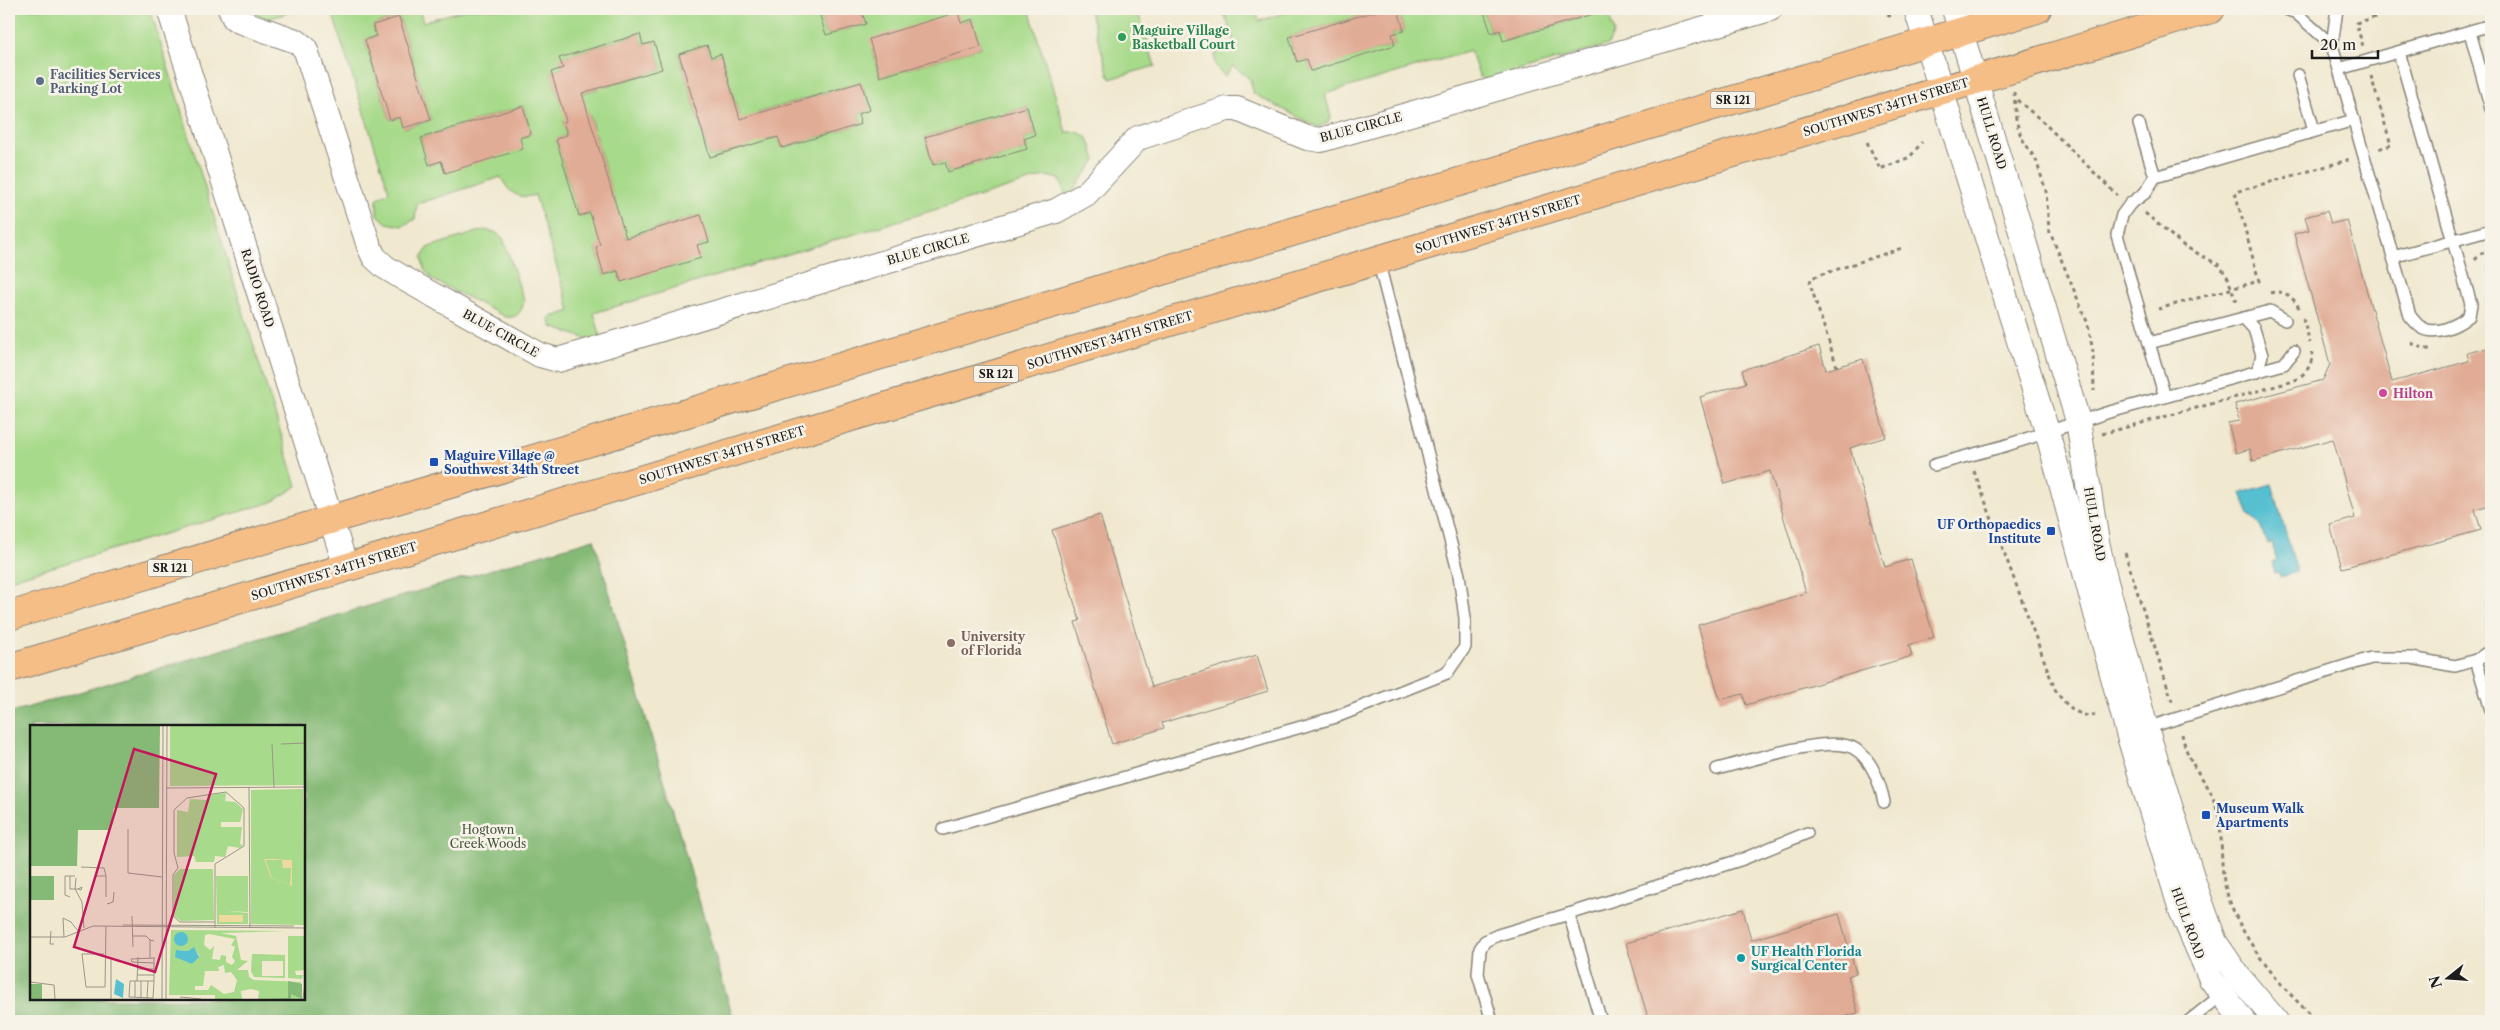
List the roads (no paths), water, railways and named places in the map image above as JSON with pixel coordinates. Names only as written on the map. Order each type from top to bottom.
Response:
[{"type":"main road","name":"SR 121","points":[[9,616],[1926,42],[1958,20],[2037,9]]},
{"type":"main road","name":"SOUTHWEST 34TH STREET","points":[[9,668],[1378,260],[2211,9]]},
{"type":"street","name":"RADIO ROAD","points":[[169,9],[346,568]]},
{"type":"street","name":"BLUE CIRCLE","points":[[230,9],[234,18],[238,21],[296,41],[305,48],[374,257],[402,278],[549,359],[558,360],[1056,211],[1086,194],[1138,138],[1216,112],[1237,109],[1307,138],[1321,140],[1770,9]]},
{"type":"street","name":"HULL ROAD","points":[[1916,9],[2047,431],[2181,910],[2199,956],[2211,979],[2243,1021]]},
{"type":"street","name":"HULL ROAD","points":[[1958,20],[2078,421],[2097,542],[2132,732],[2195,886],[2215,942],[2243,982],[2276,1021]]},
{"type":"lane","points":[[2286,9],[2296,13],[2332,45]]},
{"type":"lane","points":[[2337,9],[2332,45],[2410,316],[2422,328],[2438,330],[2458,325],[2469,316],[2471,304],[2399,52]]},
{"type":"lane","points":[[2339,69],[2491,25]]},
{"type":"lane","points":[[2470,32],[2491,109]]},
{"type":"lane","points":[[2298,75],[2314,130]]},
{"type":"lane","points":[[2165,397],[2117,235],[2122,214],[2130,204],[2146,193],[2155,177],[2354,120]]},
{"type":"lane","points":[[2139,124],[2155,177]]},
{"type":"lane","points":[[2393,257],[2491,230]]},
{"type":"lane","points":[[943,829],[1336,717],[1448,674],[1465,648],[1465,618],[1460,575],[1378,260]]},
{"type":"lane","points":[[2149,343],[2270,311],[2285,320]]},
{"type":"lane","points":[[2244,318],[2254,329],[2262,356],[2256,372]]},
{"type":"lane","points":[[1934,465],[2078,421],[2284,364],[2294,350]]},
{"type":"lane","points":[[2132,732],[2371,658],[2411,658],[2455,666],[2476,660],[2491,650]]},
{"type":"lane","points":[[2476,660],[2491,710]]},
{"type":"lane","points":[[1717,769],[1816,745],[1840,744],[1855,749],[1868,763],[1880,784],[1884,802]]},
{"type":"lane","points":[[1492,1021],[1478,974],[1478,954],[1485,941],[1743,859],[1807,833]]},
{"type":"lane","points":[[1569,914],[1601,1021]]},
{"type":"lane","points":[[2189,1021],[2222,994],[2243,982]]},
{"type":"water","points":[[2272,484],[2297,572],[2280,577],[2279,572],[2275,573],[2272,563],[2277,561],[2272,543],[2267,545],[2261,527],[2249,515],[2241,493]]},
{"type":"place","name":"Maguire Village Basketball Court","points":[[1122,37]]},
{"type":"place","name":"Facilities Services Parking Lot","points":[[40,81]]},
{"type":"place","name":"Hilton","points":[[2383,393]]},
{"type":"place","name":"Maguire Village @ Southwest 34th Street","points":[[434,462]]},
{"type":"place","name":"UF Orthopaedics Institute","points":[[2051,531]]},
{"type":"place","name":"University of Florida","points":[[951,643]]},
{"type":"place","name":"Museum Walk Apartments","points":[[2206,815]]},
{"type":"place","name":"UF Health Florida Surgical Center","points":[[1741,958]]},
{"type":"park label","name":"Hogtown Creek Woods","points":[[488,836]]}]
